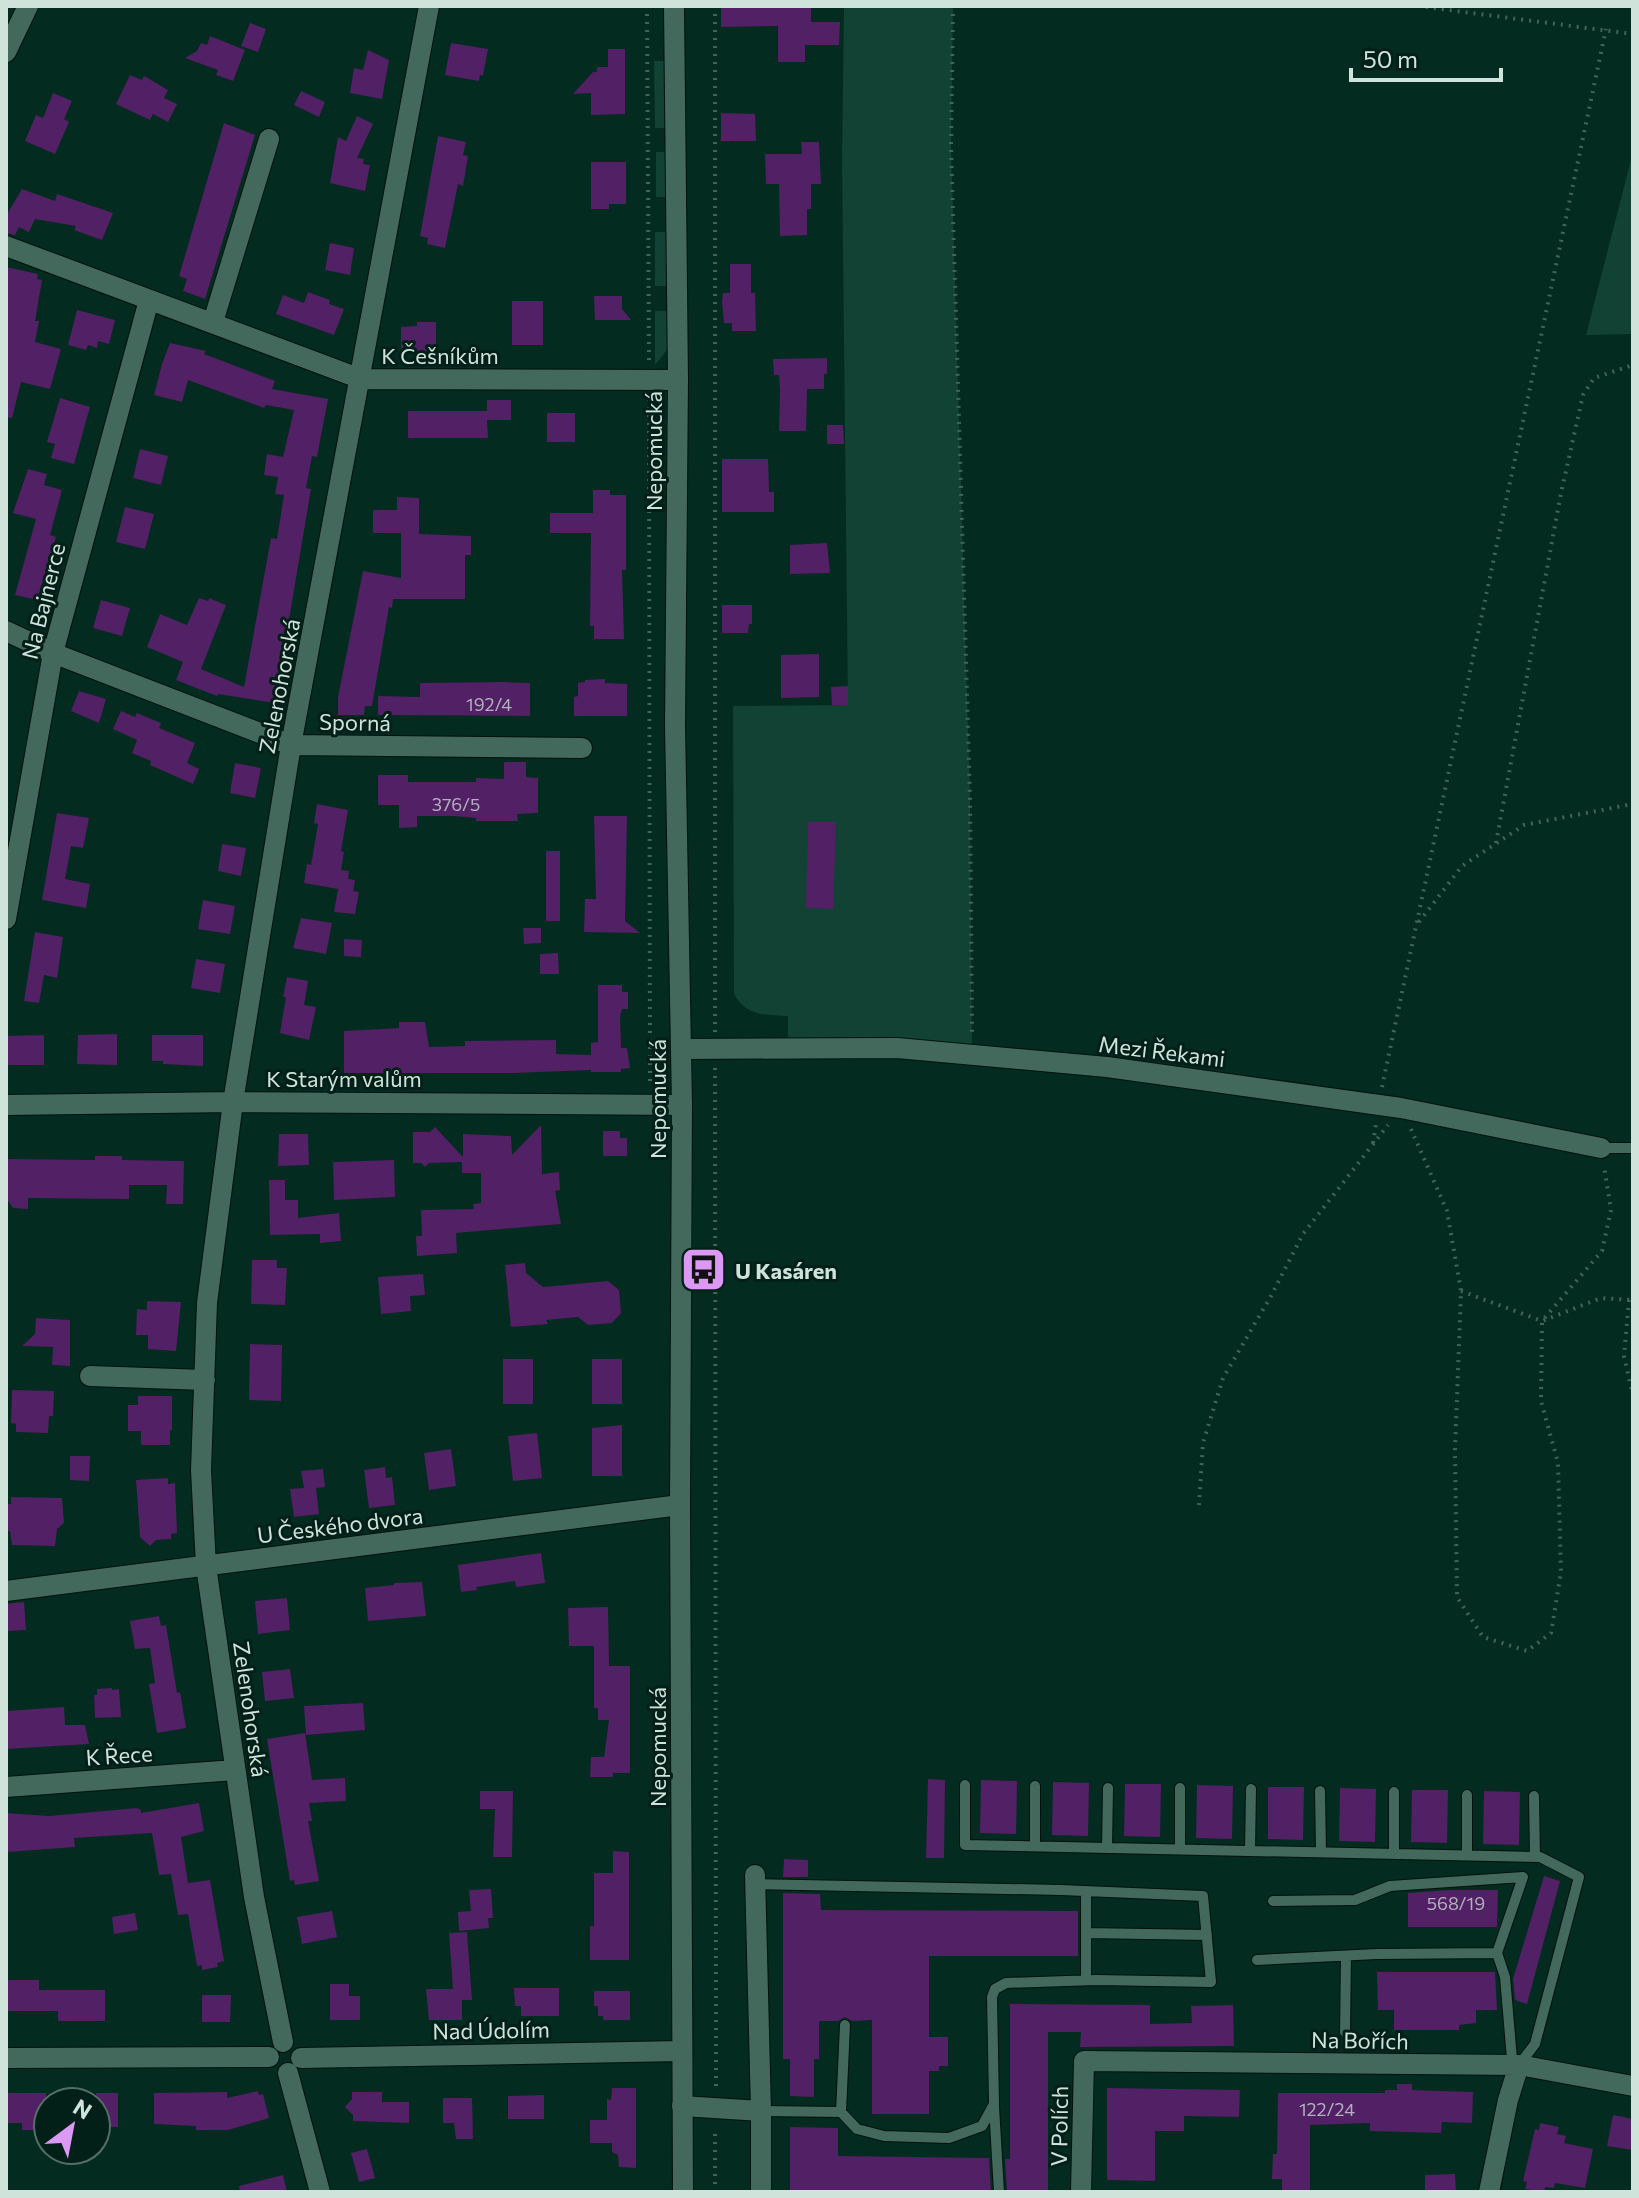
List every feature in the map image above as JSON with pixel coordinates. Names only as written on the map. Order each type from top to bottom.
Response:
[{"type":"street","points":[[6,52],[28,6]]},
{"type":"street","name":"Zelenohorská","points":[[276,2050],[206,1566],[201,1470],[207,1303],[233,1102],[291,745],[429,6]]},
{"type":"street","name":"Nepomucká","points":[[674,6],[678,380],[675,725],[682,1105],[683,2192]]},
{"type":"street","points":[[213,322],[269,139]]},
{"type":"street","name":"K Češníkům","points":[[6,246],[361,379],[678,380]]},
{"type":"street","name":"Na Bajnerce","points":[[6,919],[53,653],[149,300]]},
{"type":"street","name":"Sporná","points":[[6,631],[53,653],[291,745],[582,748]]},
{"type":"street","name":"Mezi Řekami","points":[[681,1049],[897,1048],[1107,1067],[1378,1104],[1601,1148]]},
{"type":"street","name":"K Starým valům","points":[[6,1105],[233,1102],[682,1105]]},
{"type":"street","points":[[90,1376],[205,1380]]},
{"type":"street","name":"U Českého dvora","points":[[6,1591],[680,1505]]},
{"type":"street","name":"K Řece","points":[[6,1787],[235,1770]]},
{"type":"street","points":[[755,1880],[761,2192]]},
{"type":"street","points":[[6,2058],[276,2050],[296,2045],[295,2065],[320,2192]]},
{"type":"street","points":[[276,2050],[275,2070],[295,2065]]},
{"type":"street","name":"Nad Údolím","points":[[295,2065],[682,2051]]},
{"type":"street","name":"Na Bořích","points":[[1084,2061],[1519,2065],[1633,2086]]},
{"type":"street","name":"V Polích","points":[[1081,2192],[1084,2061]]},
{"type":"street","points":[[1489,2192],[1508,2100],[1519,2065]]},
{"type":"street","points":[[682,2106],[761,2111]]},
{"type":"lane","name":"Mezi Řekami","points":[[1601,1148],[1633,1148]]},
{"type":"lane","points":[[965,1785],[965,1845],[1540,1857],[1579,1877],[1535,2044],[1519,2065],[1512,2059],[1505,1977],[1497,1953],[1523,1877],[1390,1886],[1355,1900],[1273,1901]]},
{"type":"lane","points":[[1035,1786],[1035,1846]]},
{"type":"lane","points":[[1107,1848],[1108,1788]]},
{"type":"lane","points":[[1180,1788],[1180,1849]]},
{"type":"lane","points":[[1250,1851],[1251,1789]]},
{"type":"lane","points":[[1320,1791],[1321,1852]]},
{"type":"lane","points":[[1394,1792],[1394,1854]]},
{"type":"lane","points":[[1467,1795],[1467,1855]]},
{"type":"lane","points":[[1534,1796],[1535,1857]]},
{"type":"lane","points":[[755,1880],[1203,1896],[1211,1982],[1086,1980],[1006,1983],[995,1989],[992,1997],[994,2104],[999,2192]]},
{"type":"lane","points":[[1086,1891],[1086,1980]]},
{"type":"lane","points":[[1086,1933],[1207,1935]]},
{"type":"lane","points":[[1257,1960],[1497,1953]]},
{"type":"lane","points":[[1345,2032],[1346,1956]]},
{"type":"lane","points":[[845,2025],[841,2112],[857,2129],[884,2136],[949,2138],[982,2126],[994,2104]]},
{"type":"lane","points":[[761,2111],[841,2112]]},
{"type":"path","points":[[647,6],[650,1104]]},
{"type":"path","points":[[953,6],[951,146],[970,799],[972,1055]]},
{"type":"path","points":[[1418,6],[1633,34]]},
{"type":"path","points":[[1372,1145],[1378,1104],[1606,29]]},
{"type":"path","points":[[1496,843],[1561,493],[1583,395],[1594,378],[1633,365]]},
{"type":"path","points":[[1417,924],[1462,866],[1524,825],[1633,804]]},
{"type":"path","points":[[1199,1505],[1203,1443],[1223,1378],[1303,1234],[1401,1108],[1447,1211],[1461,1291],[1455,1451],[1457,1597],[1483,1637],[1527,1651],[1551,1633],[1561,1572],[1558,1463],[1541,1401],[1542,1321],[1602,1251],[1611,1210],[1601,1148]]},
{"type":"path","points":[[1461,1291],[1542,1321],[1601,1298],[1631,1300],[1624,1356],[1633,1396]]},
{"type":"path","points":[[715,2192],[716,2110]]},
{"type":"green space","points":[[844,6],[953,6],[951,146],[970,799],[972,1055],[788,1050],[788,1016],[750,1010],[734,994],[733,706],[848,705],[842,161]]},
{"type":"green space","points":[[654,61],[666,61],[668,128],[655,128]]},
{"type":"green space","points":[[656,152],[669,152],[668,197],[656,197]]},
{"type":"green space","points":[[1633,152],[1633,334],[1586,335]]},
{"type":"green space","points":[[655,232],[669,232],[668,286],[655,286]]},
{"type":"green space","points":[[655,311],[668,311],[667,350],[655,365]]},
{"type":"building","points":[[721,6],[811,6],[811,22],[840,22],[839,45],[805,45],[805,62],[778,62],[778,26],[721,27]]},
{"type":"building","points":[[250,23],[266,29],[258,52],[241,46]]},
{"type":"building","points":[[210,36],[245,50],[233,81],[216,75],[218,70],[185,58],[197,51],[201,43],[207,45]]},
{"type":"building","points":[[451,43],[488,49],[479,81],[445,75]]},
{"type":"building","points":[[608,49],[625,49],[625,114],[591,115],[591,93],[573,94],[593,72],[597,72],[597,67],[608,67]]},
{"type":"building","points":[[368,50],[389,60],[382,99],[350,93],[354,68],[363,70]]},
{"type":"building","points":[[130,75],[142,80],[144,76],[168,90],[164,98],[177,104],[168,122],[153,114],[150,120],[116,104]]},
{"type":"building","points":[[301,91],[325,102],[319,117],[294,105]]},
{"type":"building","points":[[53,93],[72,101],[64,119],[69,122],[55,154],[25,141],[36,115],[43,118]]},
{"type":"building","points":[[721,113],[755,114],[756,141],[721,141]]},
{"type":"building","points":[[357,116],[373,124],[357,158],[364,159],[363,164],[370,165],[365,191],[330,183],[338,137],[346,141]]},
{"type":"building","points":[[224,123],[255,135],[205,299],[183,291],[187,279],[179,276]]},
{"type":"building","points":[[438,136],[466,142],[463,155],[468,156],[463,186],[458,184],[445,248],[427,244],[428,238],[420,236]]},
{"type":"building","points":[[801,142],[819,142],[821,184],[811,184],[807,235],[780,236],[779,184],[766,184],[765,154],[802,154]]},
{"type":"building","points":[[591,162],[626,162],[626,204],[609,204],[609,209],[591,209]]},
{"type":"building","points":[[22,189],[55,201],[57,194],[113,213],[102,240],[74,230],[76,226],[35,219],[29,232],[19,227],[15,235],[6,233],[6,216]]},
{"type":"building","points":[[330,243],[354,248],[350,275],[325,270]]},
{"type":"building","points":[[730,264],[751,264],[756,331],[732,331],[732,323],[724,323],[722,301],[723,293],[730,293]]},
{"type":"building","points":[[6,267],[38,274],[37,279],[42,280],[35,342],[61,349],[50,389],[21,382],[12,418],[6,417]]},
{"type":"building","points":[[308,292],[344,309],[334,335],[276,314],[283,295],[304,303]]},
{"type":"building","points":[[594,296],[622,296],[622,309],[631,320],[595,320]]},
{"type":"building","points":[[512,301],[543,301],[543,345],[512,345]]},
{"type":"building","points":[[77,310],[115,320],[109,344],[98,341],[97,348],[88,345],[86,350],[68,345]]},
{"type":"building","points":[[417,322],[436,322],[436,351],[401,351],[401,327],[417,326]]},
{"type":"building","points":[[170,343],[206,351],[204,354],[275,381],[272,389],[328,399],[317,457],[312,456],[306,488],[311,489],[275,703],[217,696],[176,680],[183,662],[147,647],[160,614],[187,625],[199,598],[208,601],[209,598],[226,605],[201,669],[244,687],[271,538],[277,539],[284,495],[275,494],[278,477],[264,475],[267,454],[283,457],[294,410],[266,405],[264,408],[188,380],[182,402],[154,395]]},
{"type":"building","points":[[827,358],[824,389],[807,389],[806,431],[779,431],[779,375],[774,375],[773,359]]},
{"type":"building","points":[[60,398],[90,407],[74,464],[51,458],[55,444],[47,442]]},
{"type":"building","points":[[487,400],[511,400],[511,420],[487,420],[488,438],[408,438],[408,411],[487,411]]},
{"type":"building","points":[[547,413],[575,413],[575,442],[547,442]]},
{"type":"building","points":[[827,425],[843,425],[844,444],[827,444]]},
{"type":"building","points":[[140,449],[168,456],[161,485],[133,478]]},
{"type":"building","points":[[722,459],[768,459],[769,492],[774,492],[774,512],[722,512]]},
{"type":"building","points":[[28,469],[47,474],[44,485],[62,490],[50,535],[56,537],[37,600],[15,595],[36,519],[13,513]]},
{"type":"building","points":[[593,490],[610,490],[610,495],[626,495],[626,570],[622,570],[624,639],[594,639],[594,626],[590,626],[591,533],[550,533],[550,513],[593,513]]},
{"type":"building","points":[[397,497],[419,498],[419,534],[471,536],[471,555],[465,555],[465,599],[393,599],[372,706],[365,706],[364,715],[338,715],[338,697],[363,571],[401,578],[401,533],[373,533],[373,510],[397,510]]},
{"type":"building","points":[[125,507],[154,514],[145,549],[116,542]]},
{"type":"building","points":[[827,543],[830,573],[790,574],[790,545]]},
{"type":"building","points":[[101,600],[130,608],[122,636],[93,628]]},
{"type":"building","points":[[722,605],[752,605],[752,624],[749,624],[748,633],[722,633]]},
{"type":"building","points":[[819,654],[819,697],[781,698],[781,655]]},
{"type":"building","points":[[605,679],[605,683],[627,684],[627,716],[574,716],[578,683]]},
{"type":"building","points":[[420,683],[530,683],[530,716],[378,715],[378,696],[420,697]]},
{"type":"building","points":[[848,686],[848,705],[832,705],[831,687]]},
{"type":"building","points":[[79,691],[106,699],[99,723],[71,711]]},
{"type":"building","points":[[121,711],[135,717],[137,713],[161,723],[159,728],[195,743],[187,763],[199,769],[193,784],[150,765],[151,761],[132,753],[137,740],[113,729]]},
{"type":"building","points":[[504,762],[526,762],[526,777],[538,778],[538,813],[517,814],[518,821],[417,816],[417,827],[399,828],[399,805],[378,805],[378,775],[408,775],[408,782],[476,782],[476,778],[504,779]]},
{"type":"building","points":[[235,763],[261,768],[255,798],[230,793]]},
{"type":"building","points":[[317,804],[348,810],[341,870],[349,871],[348,879],[355,880],[353,891],[359,892],[355,914],[334,912],[338,889],[304,883],[307,864],[311,865],[318,824],[314,823]]},
{"type":"building","points":[[57,813],[89,818],[83,848],[71,846],[65,879],[90,884],[86,908],[42,900]]},
{"type":"building","points":[[594,816],[627,816],[625,921],[640,933],[584,932],[585,899],[596,899]]},
{"type":"building","points":[[808,822],[836,822],[833,909],[806,908]]},
{"type":"building","points":[[222,844],[246,848],[241,876],[218,871]]},
{"type":"building","points":[[546,851],[560,851],[560,921],[546,921]]},
{"type":"building","points":[[203,900],[235,906],[230,934],[198,929]]},
{"type":"building","points":[[301,918],[332,923],[326,954],[293,948]]},
{"type":"building","points":[[523,928],[541,928],[541,943],[524,944]]},
{"type":"building","points":[[35,932],[63,937],[57,978],[44,975],[39,1003],[24,1001]]},
{"type":"building","points":[[344,939],[362,940],[361,957],[344,956]]},
{"type":"building","points":[[558,953],[559,974],[540,974],[540,954]]},
{"type":"building","points":[[196,959],[225,964],[220,993],[191,988]]},
{"type":"building","points":[[287,977],[308,981],[304,1005],[316,1007],[309,1040],[280,1033]]},
{"type":"building","points":[[598,985],[622,985],[622,992],[628,992],[628,1009],[622,1009],[620,1017],[621,1048],[627,1048],[630,1068],[621,1069],[621,1072],[344,1073],[344,1031],[399,1028],[399,1022],[425,1022],[429,1047],[465,1046],[465,1041],[556,1040],[556,1054],[591,1055],[591,1043],[598,1042]]},
{"type":"building","points":[[117,1034],[117,1065],[77,1064],[78,1035]]},
{"type":"building","points":[[44,1035],[44,1065],[6,1065],[6,1036]]},
{"type":"building","points":[[152,1035],[203,1035],[203,1066],[152,1061]]},
{"type":"building","points":[[541,1125],[542,1174],[559,1172],[560,1190],[555,1191],[561,1224],[456,1233],[457,1253],[417,1256],[416,1236],[422,1236],[421,1210],[474,1209],[473,1204],[481,1203],[481,1173],[462,1173],[462,1162],[429,1163],[425,1167],[421,1163],[413,1163],[413,1132],[430,1132],[435,1127],[463,1157],[463,1134],[511,1136],[512,1155]]},
{"type":"building","points":[[603,1131],[620,1131],[620,1138],[627,1138],[627,1156],[603,1156]]},
{"type":"building","points":[[279,1134],[308,1134],[309,1165],[278,1166]]},
{"type":"building","points":[[95,1156],[122,1156],[122,1160],[184,1161],[183,1204],[166,1204],[167,1185],[129,1185],[129,1199],[28,1198],[28,1209],[13,1208],[6,1198],[6,1159],[95,1160]]},
{"type":"building","points":[[394,1160],[395,1197],[334,1200],[333,1162]]},
{"type":"building","points":[[269,1180],[285,1180],[285,1200],[298,1200],[298,1218],[339,1213],[341,1241],[320,1243],[320,1234],[270,1235]]},
{"type":"building","points":[[252,1260],[277,1260],[277,1268],[287,1268],[285,1305],[251,1304]]},
{"type":"building","points":[[525,1263],[526,1273],[543,1287],[608,1281],[619,1290],[621,1313],[612,1323],[588,1325],[578,1317],[546,1320],[548,1324],[511,1327],[505,1265]]},
{"type":"building","points":[[423,1274],[425,1295],[410,1296],[411,1311],[381,1314],[378,1277]]},
{"type":"building","points":[[147,1301],[181,1302],[176,1351],[148,1349],[148,1335],[136,1335],[137,1309],[147,1310]]},
{"type":"building","points":[[36,1318],[70,1320],[70,1366],[52,1365],[53,1347],[22,1346],[35,1334]]},
{"type":"building","points":[[250,1344],[282,1345],[281,1401],[249,1400]]},
{"type":"building","points":[[503,1359],[533,1359],[533,1404],[503,1404]]},
{"type":"building","points":[[592,1359],[622,1359],[622,1404],[592,1404]]},
{"type":"building","points":[[12,1390],[54,1391],[53,1416],[49,1416],[48,1433],[16,1432],[16,1424],[11,1423]]},
{"type":"building","points":[[138,1396],[172,1396],[170,1445],[141,1445],[141,1431],[128,1431],[128,1405],[138,1405]]},
{"type":"building","points":[[622,1425],[622,1476],[592,1476],[592,1428]]},
{"type":"building","points":[[537,1433],[542,1478],[513,1481],[508,1436]]},
{"type":"building","points":[[451,1449],[456,1486],[429,1490],[424,1453]]},
{"type":"building","points":[[70,1456],[90,1456],[89,1481],[70,1480]]},
{"type":"building","points":[[385,1467],[386,1478],[392,1477],[395,1505],[369,1508],[364,1470]]},
{"type":"building","points":[[323,1469],[325,1487],[316,1488],[319,1514],[294,1517],[290,1489],[304,1488],[301,1471]]},
{"type":"building","points":[[168,1478],[168,1484],[175,1483],[177,1533],[171,1534],[171,1539],[156,1540],[150,1546],[140,1537],[136,1480]]},
{"type":"building","points":[[11,1497],[62,1498],[64,1523],[57,1529],[55,1546],[12,1545],[10,1531],[6,1531],[7,1504],[11,1504]]},
{"type":"building","points":[[541,1553],[545,1583],[516,1587],[515,1581],[461,1592],[458,1565]]},
{"type":"building","points":[[422,1582],[426,1616],[368,1621],[365,1588]]},
{"type":"building","points":[[287,1598],[290,1630],[258,1634],[255,1601]]},
{"type":"building","points":[[24,1602],[26,1630],[6,1631],[6,1604]]},
{"type":"building","points":[[608,1607],[609,1666],[630,1666],[630,1773],[590,1777],[591,1757],[604,1757],[609,1720],[598,1720],[598,1708],[594,1708],[594,1646],[569,1646],[568,1608]]},
{"type":"building","points":[[159,1616],[161,1626],[166,1625],[186,1728],[157,1733],[149,1684],[155,1683],[150,1648],[135,1649],[130,1621]]},
{"type":"building","points":[[290,1669],[294,1698],[265,1701],[262,1672]]},
{"type":"building","points":[[97,1689],[119,1689],[121,1717],[95,1718],[94,1695],[97,1695]]},
{"type":"building","points":[[363,1703],[365,1730],[306,1735],[304,1706]]},
{"type":"building","points":[[64,1707],[65,1725],[85,1725],[89,1744],[6,1749],[6,1711]]},
{"type":"building","points":[[305,1733],[312,1780],[345,1778],[346,1801],[309,1803],[312,1821],[308,1821],[319,1881],[295,1885],[294,1880],[290,1881],[267,1739]]},
{"type":"building","points":[[928,1779],[945,1780],[944,1858],[926,1858]]},
{"type":"building","points":[[981,1780],[1017,1781],[1016,1834],[980,1833]]},
{"type":"building","points":[[1053,1782],[1089,1783],[1088,1836],[1052,1835]]},
{"type":"building","points":[[1125,1784],[1161,1784],[1160,1837],[1124,1836]]},
{"type":"building","points":[[1197,1785],[1233,1786],[1232,1839],[1196,1838]]},
{"type":"building","points":[[1268,1787],[1304,1787],[1303,1840],[1268,1839]]},
{"type":"building","points":[[1340,1788],[1376,1789],[1375,1842],[1339,1841]]},
{"type":"building","points":[[1412,1790],[1448,1790],[1447,1843],[1411,1842]]},
{"type":"building","points":[[480,1791],[513,1791],[512,1857],[493,1857],[495,1809],[480,1809]]},
{"type":"building","points":[[1484,1791],[1520,1792],[1519,1845],[1483,1844]]},
{"type":"building","points":[[199,1803],[204,1831],[181,1837],[188,1883],[210,1880],[224,1961],[217,1963],[218,1967],[202,1970],[202,1965],[197,1966],[188,1914],[178,1915],[171,1874],[159,1875],[152,1833],[74,1838],[75,1847],[7,1852],[6,1813],[49,1816],[137,1808],[141,1813]]},
{"type":"building","points":[[613,1851],[629,1852],[629,1960],[590,1960],[590,1926],[594,1926],[594,1873],[613,1873]]},
{"type":"building","points":[[784,1859],[808,1860],[808,1877],[783,1877]]},
{"type":"building","points":[[1544,1876],[1560,1881],[1527,2004],[1515,2000],[1513,1979]]},
{"type":"building","points":[[491,1889],[493,1918],[488,1918],[489,1928],[459,1931],[458,1912],[471,1911],[469,1890]]},
{"type":"building","points":[[1498,1890],[1497,1927],[1408,1927],[1408,1893]]},
{"type":"building","points":[[783,1893],[820,1894],[821,1910],[1078,1911],[1078,1956],[929,1956],[929,2037],[948,2037],[948,2066],[939,2066],[939,2071],[929,2071],[929,2114],[872,2114],[872,2020],[852,2021],[845,2017],[838,2021],[819,2021],[819,2059],[814,2059],[814,2097],[790,2096],[790,2059],[783,2059]]},
{"type":"building","points":[[332,1911],[337,1937],[302,1944],[297,1917]]},
{"type":"building","points":[[135,1913],[138,1930],[114,1934],[112,1917]]},
{"type":"building","points":[[467,1932],[472,2000],[462,2000],[462,2020],[429,2020],[426,1989],[453,1989],[449,1933]]},
{"type":"building","points":[[1377,1972],[1495,1972],[1497,2010],[1476,2010],[1476,2023],[1459,2025],[1459,2030],[1394,2030],[1394,2010],[1378,2010]]},
{"type":"building","points":[[6,1980],[39,1980],[39,1990],[105,1990],[105,2021],[58,2021],[58,2011],[6,2011]]},
{"type":"building","points":[[330,1984],[349,1984],[349,1996],[360,1996],[360,2020],[330,2020]]},
{"type":"building","points":[[514,1988],[559,1988],[559,2016],[521,2016],[521,2006],[515,2006]]},
{"type":"building","points":[[594,1991],[630,1991],[630,2020],[603,2020],[603,2016],[598,2016]]},
{"type":"building","points":[[202,1995],[231,1995],[230,2022],[202,2022]]},
{"type":"building","points":[[1010,2004],[1150,2005],[1150,2024],[1192,2023],[1191,2006],[1233,2005],[1234,2046],[1080,2047],[1081,2032],[1048,2032],[1048,2192],[1007,2192],[1005,2159],[1010,2159]]},
{"type":"building","points":[[1397,2084],[1412,2084],[1412,2090],[1473,2092],[1472,2123],[1442,2122],[1441,2133],[1370,2131],[1370,2123],[1310,2125],[1310,2192],[1282,2192],[1282,2179],[1272,2179],[1273,2154],[1277,2154],[1278,2093],[1385,2093],[1385,2090],[1397,2090]]},
{"type":"building","points":[[612,2088],[636,2088],[636,2168],[619,2167],[618,2155],[612,2152],[612,2143],[590,2143],[590,2120],[607,2120],[607,2099],[611,2100]]},
{"type":"building","points":[[1107,2088],[1240,2090],[1239,2117],[1184,2116],[1184,2131],[1155,2131],[1155,2181],[1107,2180]]},
{"type":"building","points":[[258,2091],[259,2095],[263,2094],[269,2118],[228,2130],[196,2130],[196,2126],[154,2124],[154,2093],[227,2092],[227,2098]]},
{"type":"building","points":[[352,2092],[382,2092],[382,2102],[409,2102],[409,2123],[353,2121],[353,2115],[345,2107],[352,2099]]},
{"type":"building","points":[[7,2093],[32,2093],[32,2130],[22,2130],[22,2123],[6,2123]]},
{"type":"building","points":[[112,2093],[118,2093],[118,2127],[112,2127]]},
{"type":"building","points":[[544,2095],[544,2119],[508,2119],[508,2096]]},
{"type":"building","points":[[443,2098],[472,2098],[473,2139],[456,2139],[454,2123],[443,2123]]},
{"type":"building","points":[[1613,2115],[1633,2119],[1633,2150],[1607,2146]]},
{"type":"building","points":[[1540,2123],[1559,2127],[1557,2134],[1566,2136],[1564,2143],[1593,2149],[1585,2188],[1555,2183],[1554,2188],[1545,2187],[1544,2192],[1525,2189],[1527,2182],[1523,2181],[1535,2129],[1539,2130]]},
{"type":"building","points":[[790,2127],[838,2128],[838,2156],[989,2158],[991,2192],[790,2192]]},
{"type":"building","points":[[367,2149],[375,2178],[359,2182],[351,2153]]},
{"type":"building","points":[[1455,2174],[1456,2192],[1425,2192],[1425,2175]]},
{"type":"building","points":[[283,2175],[287,2192],[240,2192],[239,2186]]},
{"type":"place","name":"U Kasáren","points":[[704,1270]]}]
